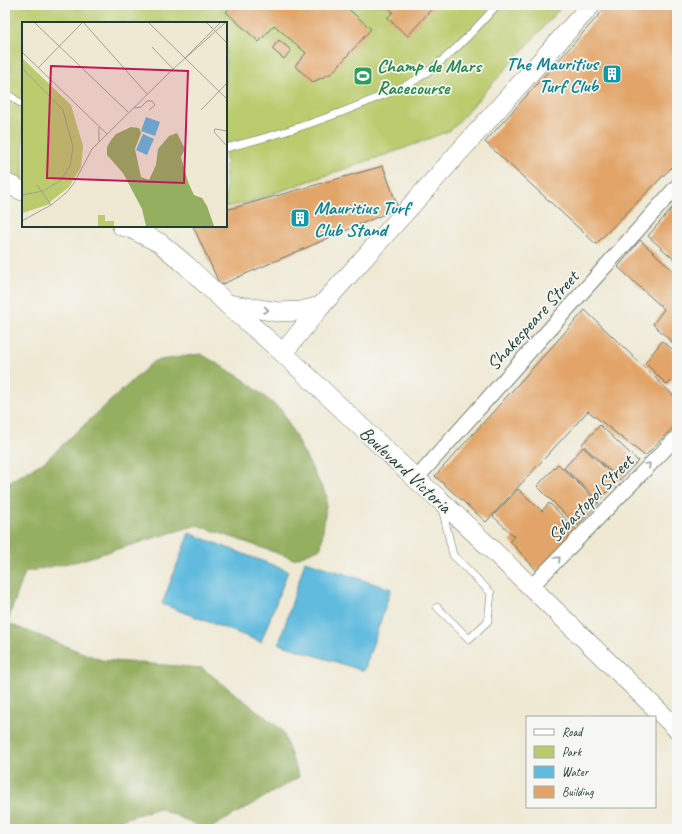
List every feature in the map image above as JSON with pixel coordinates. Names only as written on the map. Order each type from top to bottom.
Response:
[{"type":"main road","points":[[283,353],[321,306],[592,5]]},
{"type":"main road","points":[[5,184],[22,191]]},
{"type":"main road","name":"Boulevard Victoria","points":[[126,227],[160,243],[283,353],[440,500],[677,729]]},
{"type":"main road","points":[[227,304],[278,312],[301,311],[321,306]]},
{"type":"street","name":"Shakespeare Street","points":[[416,479],[677,186]]},
{"type":"street","name":"Sebastopol Street","points":[[531,587],[677,437]]},
{"type":"lane","points":[[227,148],[287,132],[348,110],[382,96],[416,79],[444,59],[479,26],[497,5]]},
{"type":"lane","points":[[5,92],[22,105]]},
{"type":"lane","points":[[436,606],[469,639],[488,621],[491,593],[454,554],[440,500]]},
{"type":"green space","name":"Champ de Mars Racecourse","points":[[5,5],[563,5],[451,130],[405,148],[249,202],[227,207],[227,22],[22,22],[22,179],[5,168]]},
{"type":"green space","points":[[201,354],[243,379],[282,411],[327,497],[321,548],[294,559],[197,525],[78,561],[25,572],[7,623],[101,660],[202,668],[282,730],[299,777],[209,829],[159,808],[91,829],[5,829],[5,484],[44,462],[154,361]]},
{"type":"water","points":[[189,533],[288,571],[261,642],[162,604]]},
{"type":"water","points":[[305,561],[391,589],[364,671],[279,644]]},
{"type":"building","points":[[232,5],[344,5],[371,29],[332,73],[313,82],[295,66],[306,53],[274,25],[259,42],[226,12]]},
{"type":"building","points":[[385,5],[435,5],[408,36],[387,18],[393,12]]},
{"type":"building","name":"The Mauritius Turf Club","points":[[608,5],[677,5],[677,162],[596,244],[485,142]]},
{"type":"building","points":[[279,40],[291,50],[284,59],[272,49]]},
{"type":"building","name":"Mauritius Turf Club Stand","points":[[383,166],[398,208],[220,285],[193,227],[227,227],[227,210]]},
{"type":"building","points":[[677,202],[677,262],[648,236]]},
{"type":"building","points":[[640,240],[677,274],[677,347],[653,324],[664,309],[618,267]]},
{"type":"building","points":[[585,310],[677,399],[677,423],[645,456],[588,411],[486,522],[435,476]]},
{"type":"building","points":[[662,341],[677,353],[677,375],[667,385],[645,363]]},
{"type":"building","points":[[600,425],[638,461],[620,480],[582,444]]},
{"type":"building","points":[[583,447],[618,480],[599,501],[564,468]]},
{"type":"building","points":[[558,464],[599,503],[577,526],[537,486]]},
{"type":"building","points":[[518,489],[542,511],[549,503],[578,531],[538,572],[510,541],[514,536],[493,516]]},
{"type":"place","name":"The Mauritius Turf Club","points":[[612,74]]},
{"type":"place","name":"Champ de Mars Racecourse","points":[[363,76]]},
{"type":"place","name":"Mauritius Turf Club Stand","points":[[300,218]]}]
